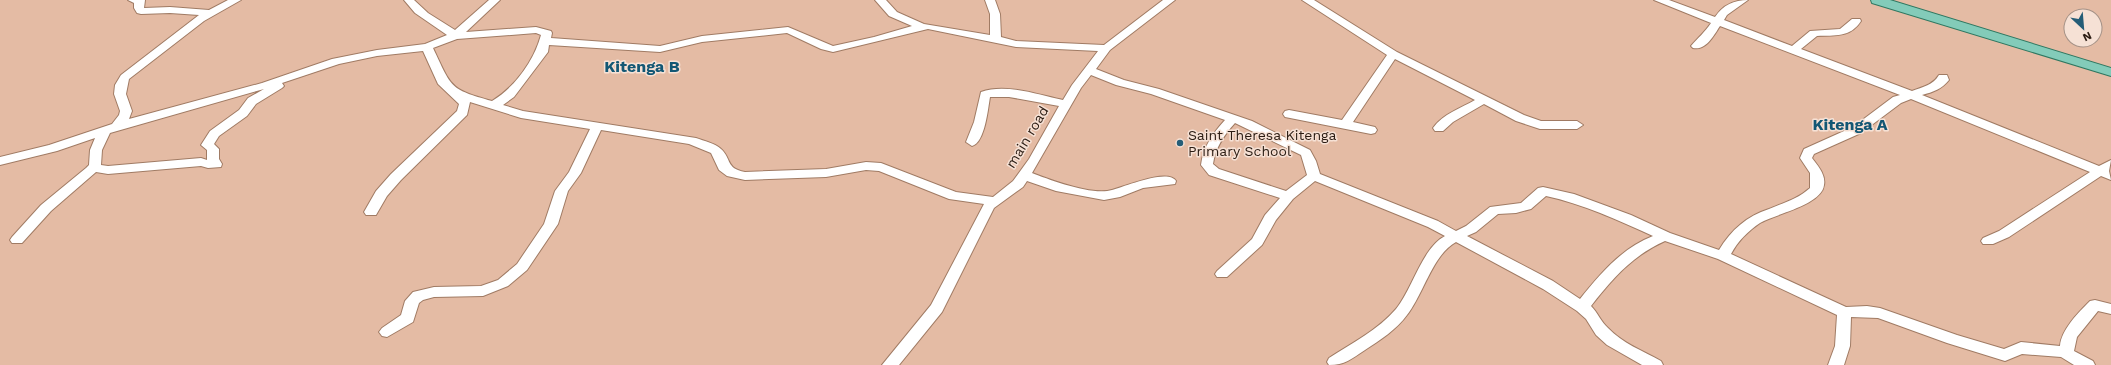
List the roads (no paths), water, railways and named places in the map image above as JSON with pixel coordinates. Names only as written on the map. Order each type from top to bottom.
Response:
[{"type":"main road","points":[[1877,0],[2111,72]]},
{"type":"street","points":[[133,0],[140,0],[138,8],[141,11],[170,10],[210,13]]},
{"type":"street","points":[[17,240],[46,208],[91,171],[95,165],[96,150],[110,128],[125,116],[126,111],[120,100],[120,86],[125,77],[210,13],[236,0]]},
{"type":"street","points":[[409,0],[415,9],[443,26],[455,36]]},
{"type":"street","points":[[455,36],[495,0]]},
{"type":"street","points":[[880,0],[894,14],[921,26],[959,30],[1016,44],[1106,48]]},
{"type":"street","points":[[990,0],[994,8],[996,22],[995,39]]},
{"type":"street","name":"main road","points":[[890,365],[900,355],[937,308],[989,206],[1018,184],[1024,176],[1076,87],[1090,71],[1106,48],[1170,0]]},
{"type":"street","points":[[1307,0],[1393,54],[1520,118],[1540,125],[1577,125]]},
{"type":"street","points":[[1659,0],[1794,50],[2108,171]]},
{"type":"street","points":[[1697,46],[1707,38],[1723,13],[1743,0]]},
{"type":"street","points":[[1794,50],[1811,34],[1818,32],[1840,34],[1853,26],[1856,21]]},
{"type":"street","points":[[546,41],[660,49],[707,38],[788,30],[825,47],[833,48],[876,40],[921,26]]},
{"type":"street","points":[[0,161],[53,148],[110,128],[285,79],[351,57],[427,47],[455,36],[542,30],[547,33],[542,52],[510,95],[493,106]]},
{"type":"street","points":[[371,212],[381,194],[396,177],[463,112],[465,104],[444,84],[427,47]]},
{"type":"street","points":[[1346,124],[1363,99],[1369,86],[1393,54]]},
{"type":"street","points":[[1090,71],[1120,83],[1155,91],[1248,124],[1306,153],[1314,176]]},
{"type":"street","points":[[1723,256],[1735,236],[1746,225],[1772,212],[1798,203],[1816,190],[1818,179],[1806,158],[1808,152],[1848,134],[1897,100],[1909,94],[1933,88],[1943,80],[1943,77]]},
{"type":"street","points":[[95,165],[98,169],[108,170],[201,162],[212,164],[213,149],[207,145],[214,134],[243,113],[252,101],[276,88],[285,79]]},
{"type":"street","points":[[972,142],[980,122],[985,94],[1009,93],[1065,104]]},
{"type":"street","points":[[456,94],[521,114],[675,138],[711,148],[716,152],[724,167],[732,173],[745,176],[826,173],[866,166],[881,167],[954,196],[994,201]]},
{"type":"street","points":[[1439,128],[1449,119],[1483,100]]},
{"type":"street","points":[[1289,114],[1302,115],[1370,130]]},
{"type":"street","points":[[1232,119],[1215,143],[1207,158],[1207,165],[1214,172],[1288,196]]},
{"type":"street","points":[[387,332],[408,318],[412,301],[418,296],[434,292],[483,291],[504,283],[514,275],[540,242],[551,224],[562,191],[575,173],[597,126]]},
{"type":"street","points":[[1988,241],[2004,234],[2081,183],[2108,171]]},
{"type":"street","points":[[1024,176],[1061,188],[1104,196],[1116,194],[1141,184],[1170,181]]},
{"type":"street","points":[[1222,274],[1257,242],[1270,218],[1288,196],[1314,176]]},
{"type":"street","points":[[1314,176],[1399,209],[1455,235],[1548,285],[1582,307],[1591,315],[1601,331],[1612,341],[1654,365]]},
{"type":"street","points":[[1335,362],[1384,330],[1402,312],[1418,285],[1425,269],[1445,242],[1455,235],[1471,229],[1495,210],[1516,209],[1526,206],[1543,191],[1562,195],[1626,218],[1664,236],[1723,256],[1844,312],[1867,311],[1880,313],[1952,339],[2005,355],[2021,348],[2064,352],[2087,365]]},
{"type":"street","points":[[1582,307],[1607,274],[1624,258],[1652,241],[1664,236]]},
{"type":"street","points":[[2064,352],[2067,350],[2068,340],[2071,334],[2092,308],[2100,305],[2111,309]]},
{"type":"street","points":[[1836,365],[1841,352],[1845,330],[1844,312]]},
{"type":"place","name":"Saint Theresa Kitenga Primary School","points":[[1180,143]]},
{"type":"district","name":"Kitenga B","points":[[642,66]]},
{"type":"district","name":"Kitenga A","points":[[1850,124]]}]
